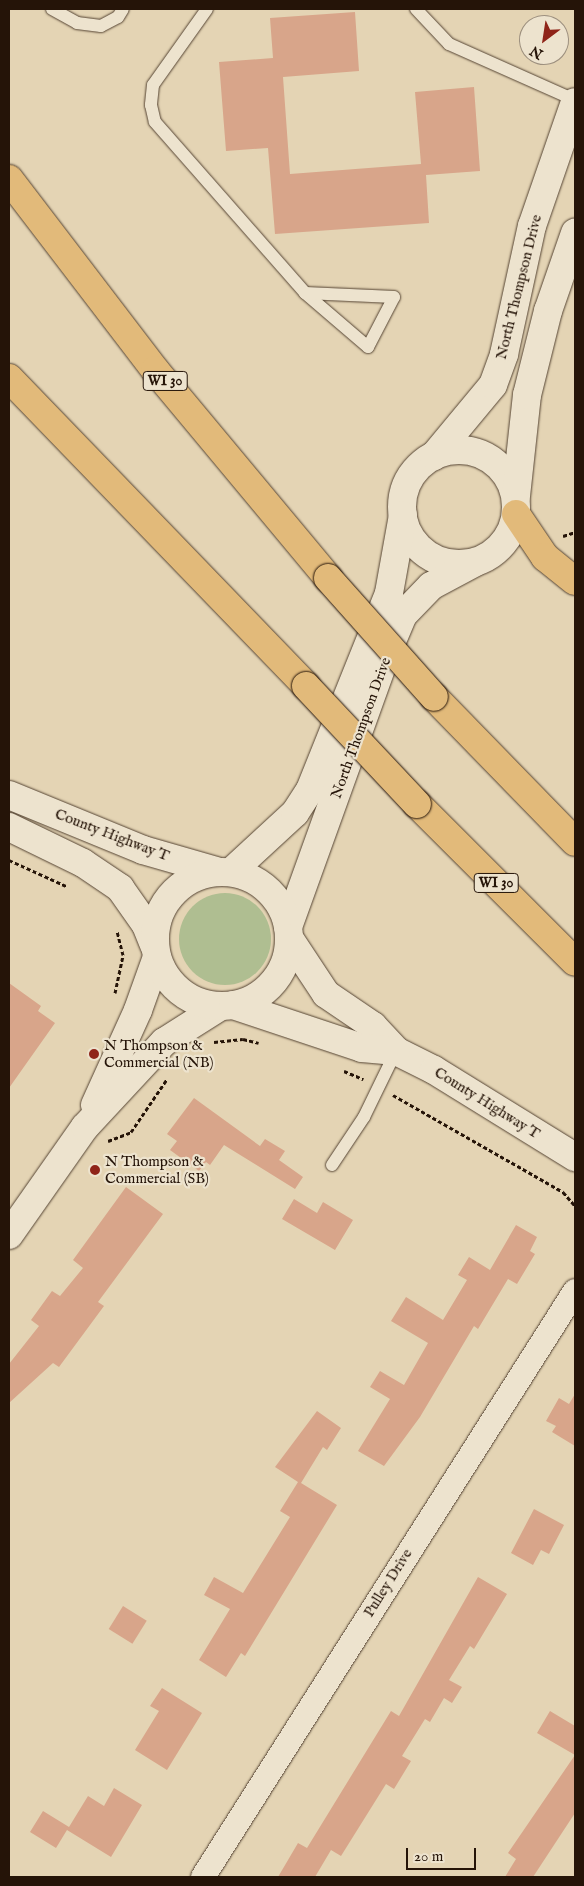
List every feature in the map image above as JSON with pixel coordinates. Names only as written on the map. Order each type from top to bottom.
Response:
[{"type":"highway","name":"WI 30","points":[[9,179],[155,370],[328,578],[434,697],[575,842]]},
{"type":"highway","name":"WI 30","points":[[9,378],[417,804],[575,962]]},
{"type":"highway","points":[[516,505],[545,556],[575,580]]},
{"type":"street","name":"North Thompson Drive","points":[[434,456],[493,385],[504,354],[515,291],[532,226],[575,101]]},
{"type":"street","points":[[516,505],[499,466],[484,456],[468,451],[450,451],[434,456],[419,466],[409,480],[403,497],[402,515],[409,533],[420,549],[437,560],[456,564],[476,562],[491,555],[503,544],[516,505],[528,387],[548,311],[575,232]]},
{"type":"street","name":"North Thompson Drive","points":[[223,872],[296,813],[310,790],[389,594],[402,515]]},
{"type":"street","name":"North Thompson Drive","points":[[289,932],[384,660],[403,615],[431,586],[476,562]]},
{"type":"street","name":"County Highway T","points":[[9,794],[142,850],[223,872]]},
{"type":"street","points":[[9,827],[83,863],[120,888],[146,925],[156,951],[176,988],[197,1001],[227,1006]]},
{"type":"street","points":[[9,1235],[95,1134],[169,1038],[227,1006],[262,993],[274,982],[282,968],[289,932],[281,906],[267,889],[249,877],[223,872],[183,883],[166,900],[156,922],[156,951],[138,1010],[95,1134]]},
{"type":"street","name":"County Highway T","points":[[289,932],[326,994],[373,1026],[396,1051],[434,1070],[575,1157]]},
{"type":"street","name":"County Highway T","points":[[227,1006],[362,1048],[396,1051]]},
{"type":"street","name":"Pulley Drive","points":[[203,1877],[575,1291]]},
{"type":"lane","points":[[52,9],[77,22],[101,26],[118,17],[123,9]]},
{"type":"lane","points":[[207,9],[153,85],[151,105],[155,122],[305,292],[368,348],[394,297],[305,292]]},
{"type":"lane","points":[[416,9],[449,44],[575,101]]},
{"type":"lane","points":[[332,1165],[364,1116],[396,1051]]},
{"type":"path","points":[[563,536],[575,532]]},
{"type":"path","points":[[52,848],[66,886]]},
{"type":"path","points":[[9,860],[71,888]]},
{"type":"path","points":[[112,1001],[123,954],[115,927]]},
{"type":"path","points":[[212,1043],[243,1039],[263,1044]]},
{"type":"path","points":[[335,1068],[379,1087],[554,1187],[575,1206]]},
{"type":"path","points":[[95,1134],[131,1132],[173,1071]]},
{"type":"green space","points":[[225,893],[243,896],[258,906],[268,921],[271,939],[268,957],[258,972],[243,982],[225,985],[207,982],[192,972],[182,957],[179,939],[182,921],[192,906],[207,896]]},
{"type":"building","points":[[355,12],[359,71],[283,77],[290,174],[421,164],[415,92],[474,87],[480,171],[426,175],[429,223],[275,234],[268,148],[226,151],[219,62],[273,58],[270,18]]},
{"type":"building","points":[[9,983],[41,1006],[38,1011],[55,1023],[9,1088]]},
{"type":"building","points":[[194,1098],[260,1146],[265,1139],[285,1151],[279,1160],[303,1177],[295,1189],[224,1145],[210,1165],[206,1162],[199,1171],[170,1150],[177,1141],[167,1134]]},
{"type":"building","points":[[126,1187],[163,1214],[98,1302],[104,1306],[59,1367],[53,1363],[9,1403],[9,1364],[39,1326],[31,1320],[52,1291],[60,1296],[83,1268],[73,1260]]},
{"type":"building","points":[[294,1199],[317,1213],[323,1202],[353,1220],[335,1250],[282,1219]]},
{"type":"building","points":[[516,1225],[537,1237],[530,1251],[535,1254],[517,1284],[508,1279],[478,1329],[474,1326],[420,1417],[384,1466],[358,1451],[390,1399],[370,1387],[380,1371],[404,1385],[428,1343],[391,1321],[406,1297],[443,1320],[467,1280],[458,1275],[469,1257],[490,1270]]},
{"type":"building","points":[[575,1394],[575,1446],[552,1432],[556,1426],[546,1421],[559,1398],[569,1404]]},
{"type":"building","points":[[317,1411],[341,1428],[327,1450],[323,1447],[301,1483],[337,1505],[245,1656],[241,1653],[226,1677],[199,1660],[230,1609],[204,1595],[214,1577],[243,1593],[290,1517],[280,1511],[298,1482],[275,1467]]},
{"type":"building","points":[[534,1509],[564,1525],[549,1554],[541,1550],[533,1565],[511,1553]]},
{"type":"building","points":[[478,1577],[507,1594],[474,1649],[470,1646],[449,1680],[462,1687],[452,1703],[444,1698],[430,1722],[425,1719],[402,1756],[411,1761],[394,1789],[386,1784],[341,1856],[331,1850],[315,1877],[278,1877],[298,1843],[307,1848],[391,1711],[399,1716]]},
{"type":"building","points":[[123,1606],[147,1621],[132,1644],[109,1629]]},
{"type":"building","points":[[162,1688],[202,1713],[167,1770],[135,1750],[159,1711],[150,1706]]},
{"type":"building","points":[[550,1711],[575,1726],[575,1755],[537,1733]]},
{"type":"building","points":[[575,1755],[575,1813],[533,1877],[505,1877],[516,1859],[508,1853]]},
{"type":"building","points":[[114,1788],[142,1805],[111,1857],[67,1830],[56,1848],[30,1832],[43,1811],[69,1827],[88,1796],[104,1806]]},
{"type":"place","name":"N Thompson & Commercial (NB)","points":[[94,1054]]},
{"type":"place","name":"N Thompson & Commercial (SB)","points":[[95,1170]]}]
